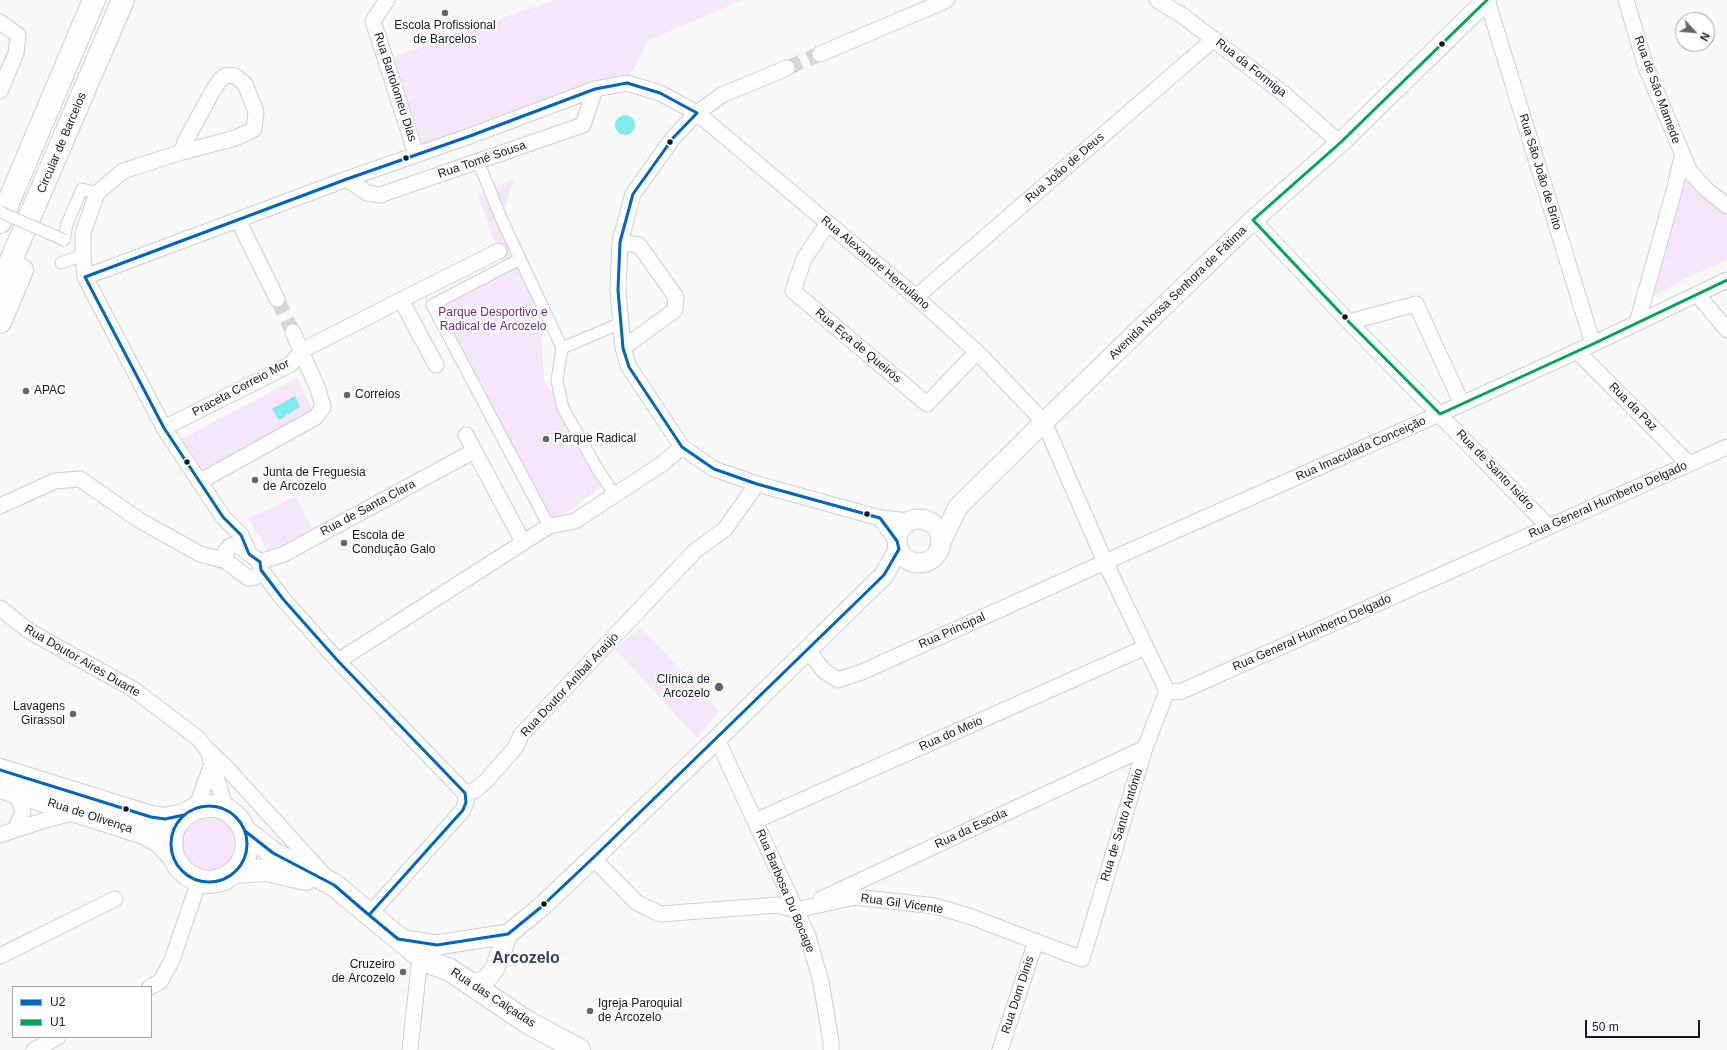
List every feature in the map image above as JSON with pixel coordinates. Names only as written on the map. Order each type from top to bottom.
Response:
[{"type":"main road","points":[[0,222],[94,0]]},
{"type":"main road","name":"Circular de Barcelos","points":[[0,286],[123,0]]},
{"type":"main road","points":[[0,189],[38,103],[84,23]]},
{"type":"main road","points":[[0,322],[81,129],[104,45]]},
{"type":"main road","name":"Rua de Olivença","points":[[0,770],[151,817],[165,819],[190,811]]},
{"type":"main road","name":"Rua de Olivença","points":[[5,789],[144,834],[160,842],[173,856]]},
{"type":"main road","points":[[216,806],[226,809],[237,818],[245,831],[247,842],[246,853],[241,864],[234,872],[224,879],[211,882],[199,881],[188,875],[179,867],[173,856],[171,845],[172,834],[176,824],[190,811],[216,806]]},
{"type":"main road","name":"Rua das Calçadas","points":[[245,831],[273,853],[334,885],[398,939],[430,963],[450,970],[527,1022],[579,1050]]},
{"type":"main road","name":"Rua das Calçadas","points":[[234,872],[267,870],[334,885]]},
{"type":"street","name":"Rua Bartolomeu Dias","points":[[387,0],[373,21],[416,154]]},
{"type":"street","points":[[820,54],[947,0]]},
{"type":"street","name":"Rua da Formiga","points":[[1157,0],[1183,16],[1214,39],[1284,94],[1340,143]]},
{"type":"street","name":"Avenida Nossa Senhora de Fátima","points":[[941,542],[958,507],[1254,220],[1340,143],[1487,0]]},
{"type":"street","name":"Rua São João de Brito","points":[[1487,0],[1593,344]]},
{"type":"street","name":"Rua de São Mamede","points":[[1626,0],[1646,67],[1682,157],[1690,172],[1707,190],[1727,206]]},
{"type":"street","points":[[0,22],[18,34],[16,53],[0,91]]},
{"type":"street","name":"Rua João de Deus","points":[[916,297],[1214,39]]},
{"type":"street","points":[[787,68],[722,95],[697,113],[673,138],[633,194],[620,242],[618,290],[623,348],[629,367],[682,447],[714,468],[757,484],[880,518],[915,520],[932,524],[937,529],[941,542],[936,555],[925,562],[884,575]]},
{"type":"street","points":[[182,152],[185,142],[212,92],[221,79],[227,75],[235,76],[245,84],[256,112],[254,128],[247,133],[232,139],[182,152],[123,171],[97,193],[83,233],[85,277],[164,428],[223,517],[241,535],[257,566]]},
{"type":"street","points":[[85,277],[347,179],[470,136],[594,88],[627,83],[660,93],[697,113]]},
{"type":"street","name":"Rua Tomé Sousa","points":[[347,179],[367,193],[380,195],[583,125],[594,88]]},
{"type":"street","name":"Rua Alexandre Herculano","points":[[697,113],[916,297],[977,352],[1044,422]]},
{"type":"street","points":[[1637,323],[1674,192],[1682,157]]},
{"type":"street","points":[[478,161],[501,218],[562,348],[557,381],[563,408],[614,494]]},
{"type":"street","points":[[0,212],[64,240],[67,224],[82,189],[97,193]]},
{"type":"street","points":[[238,220],[277,299]]},
{"type":"street","name":"Rua de Santo Isidro","points":[[1254,220],[1349,322],[1549,527]]},
{"type":"street","name":"Rua Eça de Queirós","points":[[828,223],[804,259],[793,291],[927,404],[977,352]]},
{"type":"street","points":[[620,242],[639,245],[676,297],[675,310],[623,348]]},
{"type":"street","points":[[293,332],[301,351],[499,251]]},
{"type":"street","points":[[61,263],[83,255]]},
{"type":"street","points":[[520,259],[432,305],[549,526]]},
{"type":"street","name":"Rua Imaculada Conceição","points":[[1105,562],[1440,414],[1593,344],[1727,280]]},
{"type":"street","points":[[1696,294],[1727,330]]},
{"type":"street","points":[[401,300],[436,365]]},
{"type":"street","points":[[1349,322],[1416,304],[1462,404]]},
{"type":"street","points":[[562,348],[621,323]]},
{"type":"street","name":"Praceta Correio Mor","points":[[164,428],[291,364],[301,351],[318,389],[323,407],[316,417],[199,482]]},
{"type":"street","name":"Rua da Paz","points":[[1577,351],[1689,464]]},
{"type":"street","points":[[1044,422],[1105,562],[1167,692]]},
{"type":"street","points":[[466,435],[524,542]]},
{"type":"street","points":[[338,661],[549,526],[575,521],[614,494],[662,464],[682,447]]},
{"type":"street","name":"Rua General Humberto Delgado","points":[[1167,692],[1180,692],[1727,447]]},
{"type":"street","name":"Rua de Santa Clara","points":[[257,566],[284,554],[474,451]]},
{"type":"street","points":[[0,506],[55,481],[80,479],[140,520],[200,554],[226,561],[248,578],[257,566]]},
{"type":"street","name":"Rua Doutor Aníbal Araújo","points":[[465,794],[474,791],[486,780],[516,747],[521,735],[695,551],[724,529],[757,484]]},
{"type":"street","name":"Avenida Nossa Senhora de Fátima","points":[[915,520],[958,507]]},
{"type":"street","points":[[223,517],[230,546]]},
{"type":"street","points":[[880,518],[906,559],[918,563]]},
{"type":"street","points":[[472,984],[486,980],[495,968],[508,934],[540,908],[718,739],[807,649],[884,575],[898,545],[901,529],[915,520]]},
{"type":"street","points":[[226,561],[224,552],[230,546],[238,545],[338,661],[465,794],[466,802],[463,810],[369,915]]},
{"type":"street","name":"Rua Principal","points":[[807,649],[824,671],[838,680],[862,672],[1105,562]]},
{"type":"street","name":"Rua Doutor Aires Duarte","points":[[0,608],[28,631],[133,689],[188,729],[199,739],[210,757],[226,809]]},
{"type":"street","name":"Rua do Meio","points":[[755,820],[1146,647]]},
{"type":"street","name":"Rua de Santo António","points":[[1082,959],[1145,748],[1167,692]]},
{"type":"street","name":"Rua Barbosa Du Bocage","points":[[718,739],[808,936],[821,982],[831,1050]]},
{"type":"street","name":"Rua da Escola","points":[[796,910],[1145,748]]},
{"type":"street","points":[[190,811],[210,757],[266,810],[334,885]]},
{"type":"street","points":[[5,789],[19,800],[23,812],[16,828]]},
{"type":"street","points":[[0,835],[16,828],[78,812]]},
{"type":"street","name":"Rua Gil Vicente","points":[[593,858],[636,902],[661,914],[777,905],[796,910],[856,897],[935,906],[969,916],[1082,959]]},
{"type":"street","points":[[152,986],[160,982],[172,960],[199,881]]},
{"type":"street","points":[[0,956],[115,899]]},
{"type":"street","points":[[398,939],[437,945],[508,934]]},
{"type":"street","points":[[463,941],[480,947],[492,955],[495,968],[498,1003]]},
{"type":"street","points":[[450,970],[450,956],[463,941]]},
{"type":"street","name":"Rua Dom Dinis","points":[[1000,1050],[1036,941]]},
{"type":"street","points":[[410,1050],[420,956]]},
{"type":"street","points":[[34,1050],[56,1038]]},
{"type":"green space","points":[[554,0],[742,0],[647,41],[627,83],[418,148],[386,60]]},
{"type":"green space","points":[[1684,176],[1705,198],[1727,216],[1727,260],[1688,277],[1648,300]]},
{"type":"green space","name":"Parque Desportivo e Radical de Arcozelo","points":[[515,178],[501,218],[540,302],[544,381],[563,408],[607,483],[549,526],[430,301],[502,262],[478,196]]},
{"type":"green space","points":[[297,378],[316,417],[199,482],[174,443]]},
{"type":"green space","points":[[296,497],[312,530],[268,551],[248,518]]},
{"type":"green space","points":[[641,627],[719,711],[697,738],[615,649]]},
{"type":"green space","points":[[205,818],[215,818],[225,822],[233,830],[237,840],[237,850],[233,860],[225,868],[215,872],[205,872],[195,868],[187,860],[183,850],[183,840],[187,830],[195,822]]},
{"type":"water","points":[[625,115],[632,118],[635,125],[632,132],[625,135],[618,132],[615,125],[618,118]]},
{"type":"water","points":[[295,396],[300,407],[279,420],[272,409]]},
{"type":"tunnel","points":[[787,68],[820,54]]},
{"type":"tunnel","points":[[277,299],[293,332]]},
{"type":"transit line","name":"U1","points":[[1487,0],[1340,143],[1253,220],[1349,322],[1440,414],[1593,344],[1727,280]]},
{"type":"transit line","name":"U2","points":[[627,83],[660,93],[697,113],[673,138],[633,194],[620,242],[618,290],[623,348],[629,367],[682,447],[714,469],[757,484],[880,518],[897,541],[899,549],[884,575],[593,858],[540,908],[508,934],[437,945],[398,939],[369,915],[463,810],[466,802],[465,793],[338,661],[283,599],[261,570],[260,562],[249,554],[241,535],[223,517],[164,428],[85,277],[347,179],[470,136],[595,89],[627,83]]},
{"type":"transit line","name":"U2","points":[[0,770],[151,817],[165,819],[184,815]]},
{"type":"transit line","name":"U2","points":[[209,806],[223,809],[236,817],[244,830],[247,844],[244,858],[236,871],[223,879],[209,882],[195,879],[182,871],[174,858],[171,844],[174,830],[182,817],[195,809],[209,806]]},
{"type":"transit line","name":"U2","points":[[245,831],[273,853],[334,885],[369,915]]},
{"type":"place","name":"Escola Profissional de Barcelos","points":[[445,13]]},
{"type":"place","name":"APAC","points":[[26,391]]},
{"type":"place","name":"Correios","points":[[347,395]]},
{"type":"place","name":"Parque Radical","points":[[546,439]]},
{"type":"place","name":"Junta de Freguesia de Arcozelo","points":[[255,480]]},
{"type":"place","name":"Escola de Condução Galo","points":[[344,543]]},
{"type":"place","name":"Clínica de Arcozelo","points":[[719,687]]},
{"type":"place","name":"Lavagens Girassol","points":[[73,714]]},
{"type":"place","name":"Cruzeiro de Arcozelo","points":[[403,972]]},
{"type":"place","name":"Igreja Paroquial de Arcozelo","points":[[590,1011]]},
{"type":"district","name":"Arcozelo","points":[[526,959]]}]
